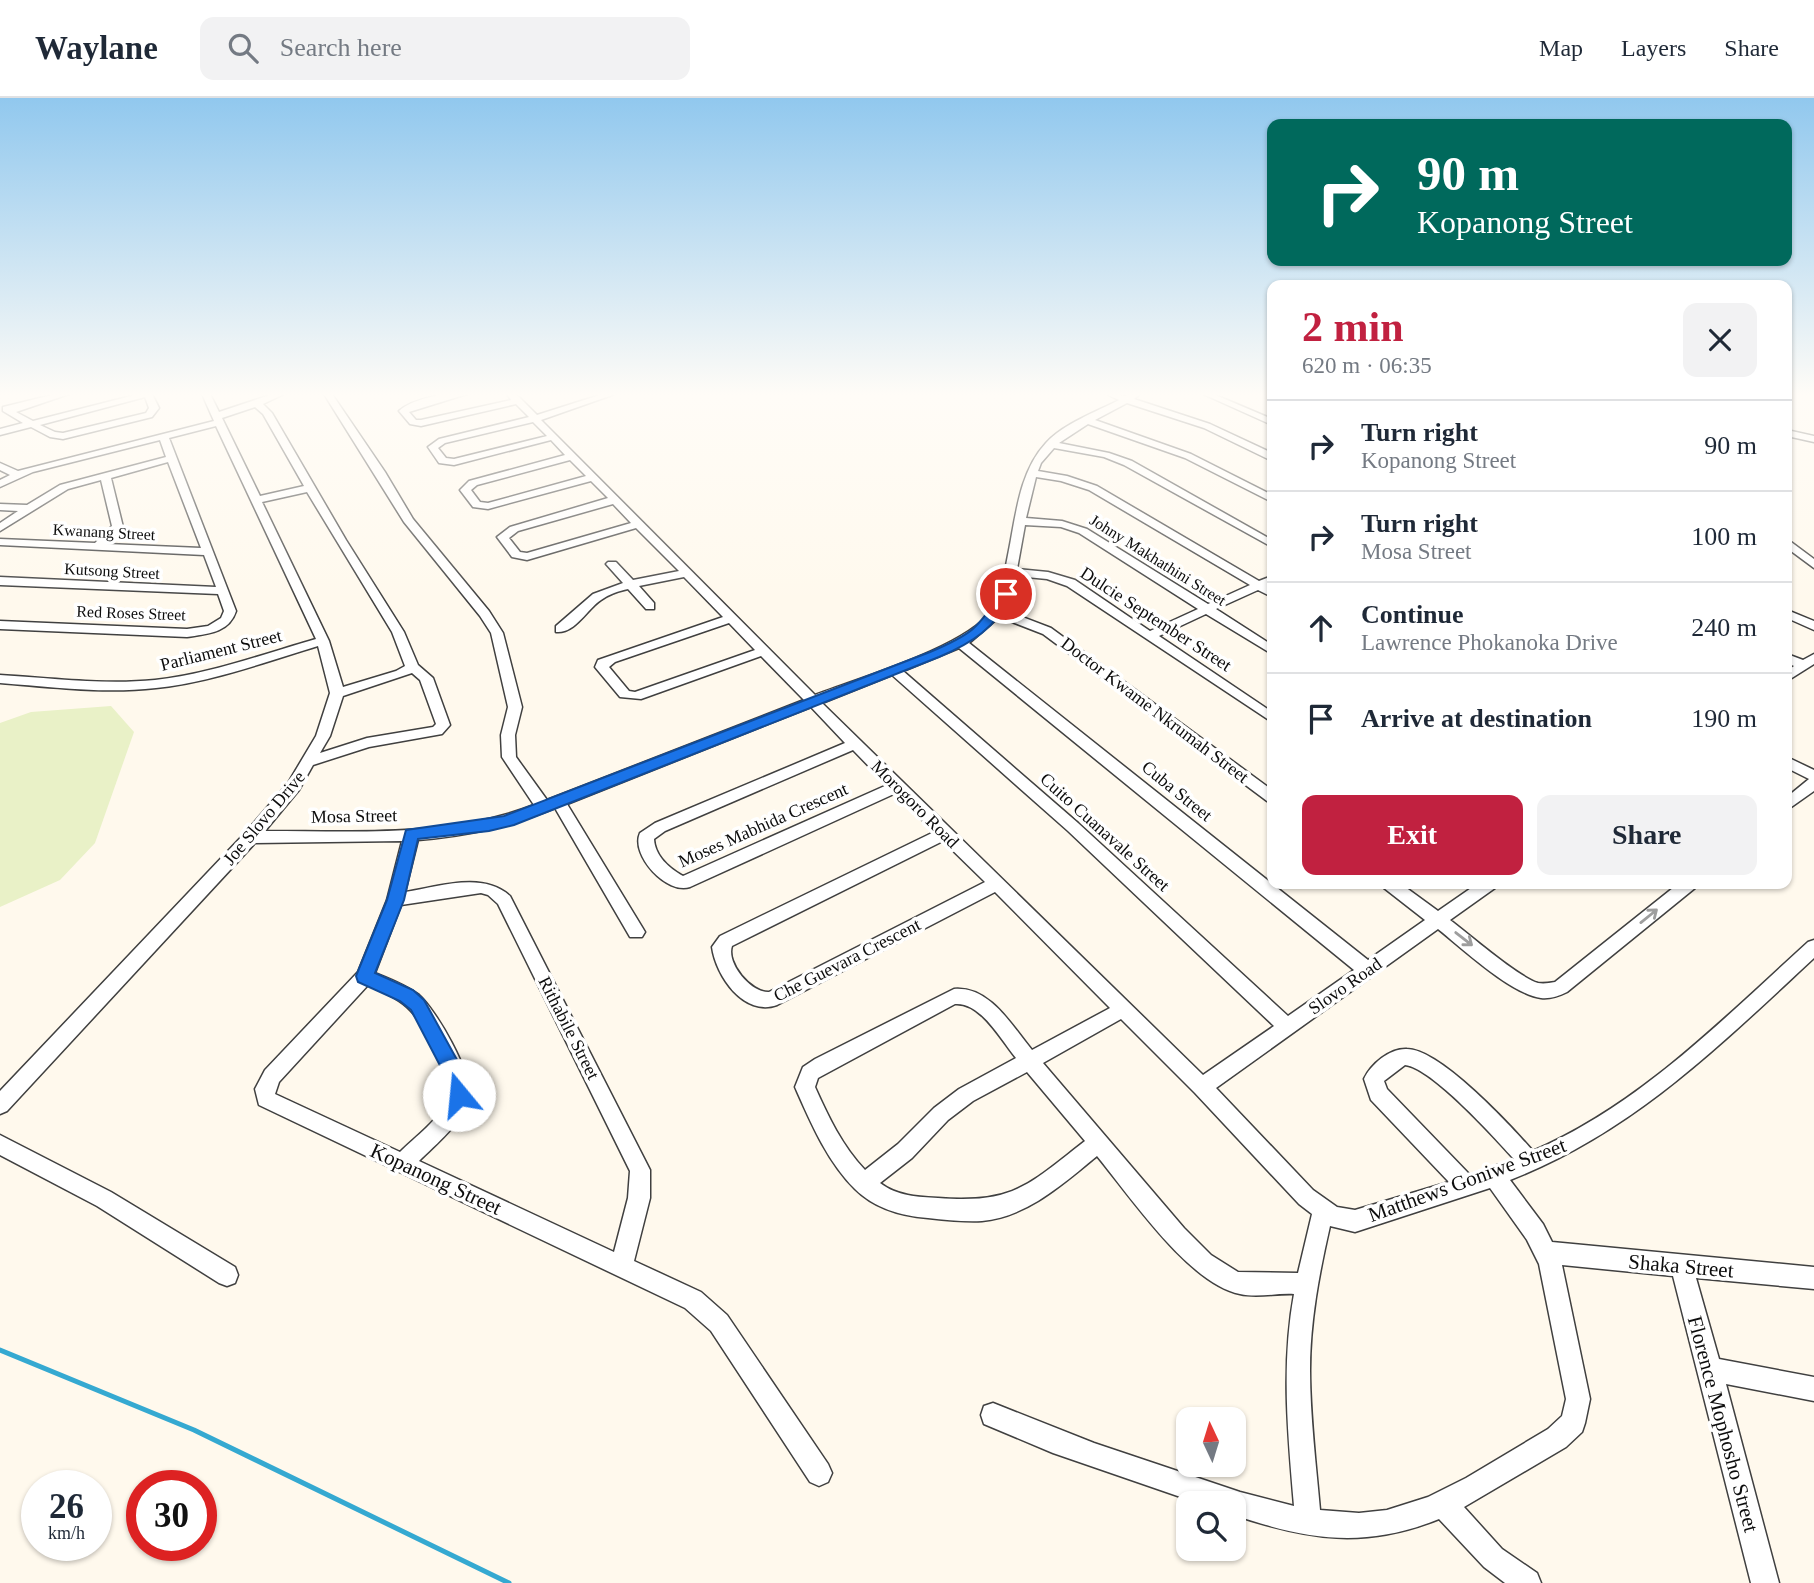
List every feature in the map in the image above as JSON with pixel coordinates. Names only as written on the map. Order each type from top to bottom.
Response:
[{"type":"street","points":[[0,484],[16,474],[56,463]]},
{"type":"street","name":"Kwanang Street","points":[[0,528],[55,491],[152,463]]},
{"type":"street","name":"Red Roses Street","points":[[0,625],[195,633],[218,626],[230,616],[175,463]]},
{"type":"street","points":[[239,463],[323,641],[337,693],[401,674],[412,667]]},
{"type":"street","points":[[296,463],[398,632],[412,667],[423,673],[429,683],[442,728],[367,743],[311,761]]},
{"type":"street","points":[[374,463],[408,520],[497,633],[515,707],[508,735],[509,757],[551,804],[636,932]]},
{"type":"street","points":[[545,463],[473,483],[465,490],[477,505],[488,506],[592,478]]},
{"type":"street","name":"Morogoro Road","points":[[579,463],[812,701],[1202,1087],[1323,1212]]},
{"type":"street","points":[[997,612],[1006,594],[1019,521],[1031,473],[1038,463]]},
{"type":"street","points":[[1129,463],[1267,541]]},
{"type":"street","points":[[1202,463],[1267,496]]},
{"type":"street","points":[[0,466],[16,474]]},
{"type":"street","points":[[1031,473],[1063,478],[1093,488],[1267,590]]},
{"type":"street","points":[[97,547],[117,527],[105,475]]},
{"type":"street","points":[[256,500],[310,488]]},
{"type":"street","points":[[614,500],[510,530],[503,538],[516,555],[527,557],[638,524]]},
{"type":"street","points":[[0,508],[28,508]]},
{"type":"street","name":"Johny Makhathini Street","points":[[1019,521],[1062,524],[1083,531],[1267,647]]},
{"type":"street","name":"Kwanang Street","points":[[0,542],[206,552]]},
{"type":"street","points":[[1792,546],[1814,565]]},
{"type":"street","points":[[612,564],[650,606]]},
{"type":"street","name":"Dulcie September Street","points":[[1011,572],[1048,576],[1071,583],[1267,715]]},
{"type":"street","points":[[560,629],[577,618],[599,596],[688,573]]},
{"type":"street","name":"Kutsong Street","points":[[0,581],[223,592]]},
{"type":"street","points":[[1152,635],[1267,581]]},
{"type":"street","name":"Mosa Street","points":[[251,837],[412,834],[489,826],[961,643],[997,612]]},
{"type":"street","name":"Doctor Kwame Nkrumah Street","points":[[997,612],[1047,631],[1267,793]]},
{"type":"street","points":[[1792,616],[1814,626]]},
{"type":"street","points":[[731,618],[610,659],[603,663],[602,667],[625,694],[636,696],[763,651]]},
{"type":"street","name":"Parliament Street","points":[[0,679],[116,686],[156,684],[209,674],[323,641]]},
{"type":"street","name":"Cuba Street","points":[[961,643],[1367,970]]},
{"type":"street","points":[[1792,674],[1809,662]]},
{"type":"street","name":"Cuito Cuanavale Street","points":[[894,670],[1073,827],[1287,1026]]},
{"type":"street","name":"Joe Slovo Drive","points":[[0,1105],[251,837],[294,786],[311,761],[323,736],[337,693]]},
{"type":"street","name":"Moses Mabhida Crescent","points":[[855,744],[660,827],[646,837],[646,848],[669,879],[684,883],[898,786]]},
{"type":"street","points":[[1792,765],[1814,776]]},
{"type":"street","points":[[1792,801],[1814,783]]},
{"type":"street","name":"Che Guevara Crescent","points":[[945,833],[726,941],[721,947],[723,959],[751,996],[762,1001],[771,1000],[996,884]]},
{"type":"street","name":"Kopanong Street","points":[[412,834],[395,900],[365,976],[272,1076],[264,1095],[272,1104],[622,1265],[707,1310],[731,1340],[819,1473]]},
{"type":"street","name":"Rithabile Street","points":[[395,900],[481,887],[494,891],[504,900],[640,1170],[639,1198],[622,1265]]},
{"type":"street","points":[[1397,889],[1528,987],[1544,992],[1553,991],[1683,889]]},
{"type":"street","name":"Slovo Road","points":[[1202,1087],[1482,889]]},
{"type":"street","name":"Matthews Goniwe Street","points":[[1323,1212],[1333,1217],[1355,1221],[1466,1185],[1572,1142],[1668,1077],[1814,947]]},
{"type":"street","points":[[365,976],[406,996],[418,1005],[430,1024],[459,1086],[456,1104],[403,1163]]},
{"type":"street","points":[[1098,1142],[1025,1196],[1006,1206],[984,1210],[916,1207],[894,1202],[877,1194],[864,1183],[827,1137],[805,1087],[810,1073],[944,1000],[959,995],[968,997],[980,1004],[1191,1250],[1214,1271],[1242,1284],[1256,1286],[1290,1282],[1305,1286]]},
{"type":"street","points":[[864,1183],[905,1151],[953,1105],[1124,1009]]},
{"type":"street","points":[[1466,1185],[1438,1153],[1377,1094],[1374,1079],[1394,1061],[1410,1057],[1429,1065],[1503,1132],[1529,1161]]},
{"type":"street","points":[[0,1144],[104,1199],[227,1275]]},
{"type":"street","points":[[993,1415],[1090,1454],[1242,1504],[1308,1520],[1361,1527],[1385,1524],[1427,1512],[1557,1438],[1573,1423],[1577,1413],[1575,1381],[1547,1253],[1493,1175]]},
{"type":"street","points":[[1308,1520],[1298,1391],[1305,1286],[1323,1212]]},
{"type":"street","name":"Shaka Street","points":[[1547,1253],[1814,1278]]},
{"type":"street","name":"Florence Mophosho Street","points":[[1681,1266],[1765,1583]]},
{"type":"street","points":[[1710,1369],[1814,1389]]},
{"type":"street","points":[[1443,1504],[1493,1558],[1527,1583]]},
{"type":"green space","points":[[111,706],[134,732],[95,843],[60,880],[0,907],[0,723],[31,712]]},
{"type":"waterway","points":[[0,1350],[194,1430],[509,1583]]},
{"type":"route","points":[[459,1095],[456,1076],[418,1005],[393,988],[365,976],[395,900],[412,834],[489,826],[508,821],[764,719],[859,685],[961,643],[997,612],[1006,594]]}]
